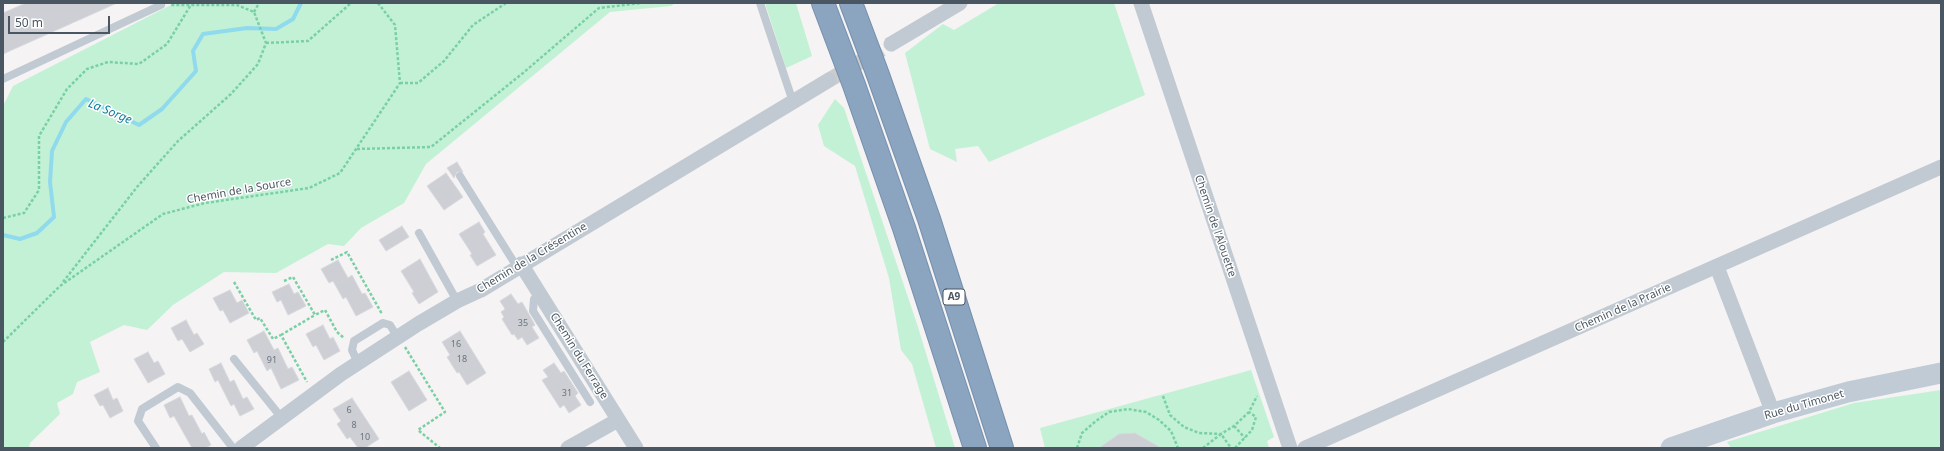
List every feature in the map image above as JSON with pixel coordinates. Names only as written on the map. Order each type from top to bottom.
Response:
[{"type":"highway","name":"A9","points":[[823,3],[854,84],[902,220],[975,448]]},
{"type":"highway","name":"A9","points":[[850,3],[929,219],[1002,448]]},
{"type":"main road","name":"Rue du Timonet","points":[[1671,448],[1773,413],[1848,392],[1941,373]]},
{"type":"street","points":[[891,44],[960,3]]},
{"type":"street","name":"Chemin de l'Alouette","points":[[1141,3],[1290,448]]},
{"type":"street","name":"Chemin de la Crésentine","points":[[241,448],[358,363],[398,337],[457,301],[481,290],[830,80]]},
{"type":"street","name":"Chemin de la Prairie","points":[[1305,448],[1941,167]]},
{"type":"street","name":"Chemin du Ferrage","points":[[519,266],[540,294],[636,448]]},
{"type":"street","points":[[1717,267],[1773,413]]},
{"type":"street","points":[[568,448],[618,420]]},
{"type":"lane","points":[[760,3],[793,102]]},
{"type":"lane","points":[[3,79],[162,5]]},
{"type":"lane","points":[[460,176],[519,266]]},
{"type":"lane","points":[[419,233],[457,301]]},
{"type":"lane","points":[[540,294],[534,299],[533,311],[590,402]]},
{"type":"lane","points":[[358,363],[352,350],[354,341],[383,323],[390,325],[398,337]]},
{"type":"lane","points":[[234,359],[281,418]]},
{"type":"lane","points":[[156,448],[138,421],[142,409],[178,387],[190,393],[233,448]]},
{"type":"path","points":[[254,12],[259,3]]},
{"type":"path","points":[[266,43],[308,41],[351,3]]},
{"type":"path","points":[[378,3],[395,25],[400,83],[418,82],[444,61],[473,25],[506,3]]},
{"type":"path","points":[[356,149],[431,147],[523,73],[599,8],[641,3]]},
{"type":"path","points":[[3,218],[24,213],[38,190],[39,136],[67,89],[87,69],[108,62],[139,64],[167,44],[192,4]]},
{"type":"path","points":[[60,286],[137,187],[178,141],[231,94],[258,64],[266,43],[254,12],[237,5],[162,5]]},
{"type":"path","name":"Chemin de la Source","points":[[3,342],[60,286],[163,214],[205,203],[309,188],[340,173],[400,83]]},
{"type":"path","points":[[331,260],[347,252],[386,323]]},
{"type":"path","points":[[284,281],[293,277],[315,314]]},
{"type":"path","points":[[234,282],[256,320],[260,318],[273,339],[315,314],[325,310],[337,332],[353,345]]},
{"type":"path","points":[[281,335],[310,386]]},
{"type":"path","points":[[398,337],[445,412],[418,430],[440,448]]},
{"type":"path","points":[[1163,396],[1170,415],[1184,427],[1199,433],[1221,434]]},
{"type":"path","points":[[1203,448],[1234,426],[1249,412],[1257,396]]},
{"type":"path","points":[[1077,448],[1082,433],[1096,421],[1109,412],[1128,409],[1146,412],[1159,420],[1171,431],[1178,448]]},
{"type":"path","points":[[1235,448],[1252,430],[1256,417],[1249,412]]},
{"type":"path","points":[[1234,426],[1245,438]]},
{"type":"path","points":[[1221,434],[1231,448]]},
{"type":"green space","points":[[170,3],[675,3],[671,6],[610,12],[426,164],[404,203],[361,228],[344,246],[328,244],[276,273],[224,272],[173,305],[147,330],[124,325],[90,342],[100,372],[77,382],[73,394],[57,403],[60,414],[30,443],[29,448],[3,448],[3,106],[13,86],[171,5]]},
{"type":"green space","points":[[765,3],[796,3],[812,56],[786,68]]},
{"type":"green space","points":[[999,3],[1114,3],[1145,95],[989,162],[978,146],[955,149],[957,162],[930,149],[905,53],[943,24],[954,30]]},
{"type":"green space","points":[[835,99],[844,108],[917,324],[955,448],[936,448],[912,364],[901,350],[889,278],[855,166],[824,146],[818,125]]},
{"type":"green space","points":[[1251,370],[1274,437],[1267,441],[1269,448],[1045,448],[1040,428]]},
{"type":"green space","points":[[1941,390],[1941,448],[1731,448],[1727,442],[1854,403]]},
{"type":"building","points":[[26,3],[117,3],[3,54],[3,13]]},
{"type":"building","points":[[457,162],[463,172],[457,172],[454,178],[447,168]]},
{"type":"building","points":[[446,173],[463,197],[444,210],[427,186]]},
{"type":"building","points":[[479,222],[485,232],[483,234],[496,255],[477,266],[470,255],[472,254],[459,234]]},
{"type":"building","points":[[402,226],[409,237],[386,251],[379,240]]},
{"type":"building","points":[[420,259],[438,292],[419,304],[412,293],[414,292],[401,271]]},
{"type":"building","points":[[338,260],[348,278],[352,275],[362,294],[365,293],[373,307],[356,316],[346,297],[343,299],[333,281],[329,283],[321,269]]},
{"type":"building","points":[[289,284],[294,294],[298,292],[306,306],[288,315],[281,300],[277,302],[272,292]]},
{"type":"building","points":[[230,290],[237,303],[242,300],[249,313],[230,323],[223,310],[220,311],[213,298]]},
{"type":"building","points":[[511,294],[518,304],[522,302],[535,325],[532,327],[539,338],[527,345],[522,337],[518,340],[514,334],[512,335],[502,319],[504,317],[501,312],[505,309],[500,301]]},
{"type":"building","points":[[186,320],[194,335],[197,333],[204,344],[190,352],[182,339],[178,341],[171,328]]},
{"type":"building","points":[[323,325],[330,339],[333,337],[340,351],[324,360],[316,345],[313,347],[306,334]]},
{"type":"building","points":[[264,331],[274,350],[278,348],[288,369],[292,367],[299,380],[281,389],[271,368],[267,371],[257,351],[254,353],[247,340]]},
{"type":"building","points":[[460,331],[486,373],[467,385],[447,357],[450,355],[442,342]]},
{"type":"building","points":[[148,352],[154,363],[158,361],[165,374],[148,383],[134,359]]},
{"type":"building","points":[[221,363],[230,382],[234,380],[243,399],[247,397],[254,409],[240,416],[234,404],[231,406],[218,380],[215,382],[209,369]]},
{"type":"building","points":[[554,363],[561,373],[564,371],[578,393],[575,396],[581,405],[569,413],[564,405],[560,408],[542,380],[548,377],[543,370]]},
{"type":"building","points":[[409,371],[427,400],[409,411],[391,382]]},
{"type":"building","points":[[108,388],[113,400],[117,398],[123,411],[110,418],[103,405],[100,406],[94,395]]},
{"type":"building","points":[[180,397],[189,416],[192,415],[202,434],[204,432],[211,445],[205,448],[192,448],[174,416],[170,418],[164,405]]},
{"type":"building","points":[[352,398],[379,439],[365,448],[358,448],[350,437],[347,439],[337,424],[341,421],[333,409]]},
{"type":"building","points":[[1135,433],[1161,448],[1099,448],[1119,434]]},
{"type":"waterway","name":"La Sorge","points":[[3,235],[20,239],[37,233],[54,217],[50,182],[52,151],[66,122],[86,99],[139,125],[162,109],[196,71],[193,51],[203,34],[247,28],[276,29],[293,19],[301,3]]},
{"type":"tunnel","points":[[829,80],[891,44]]}]
